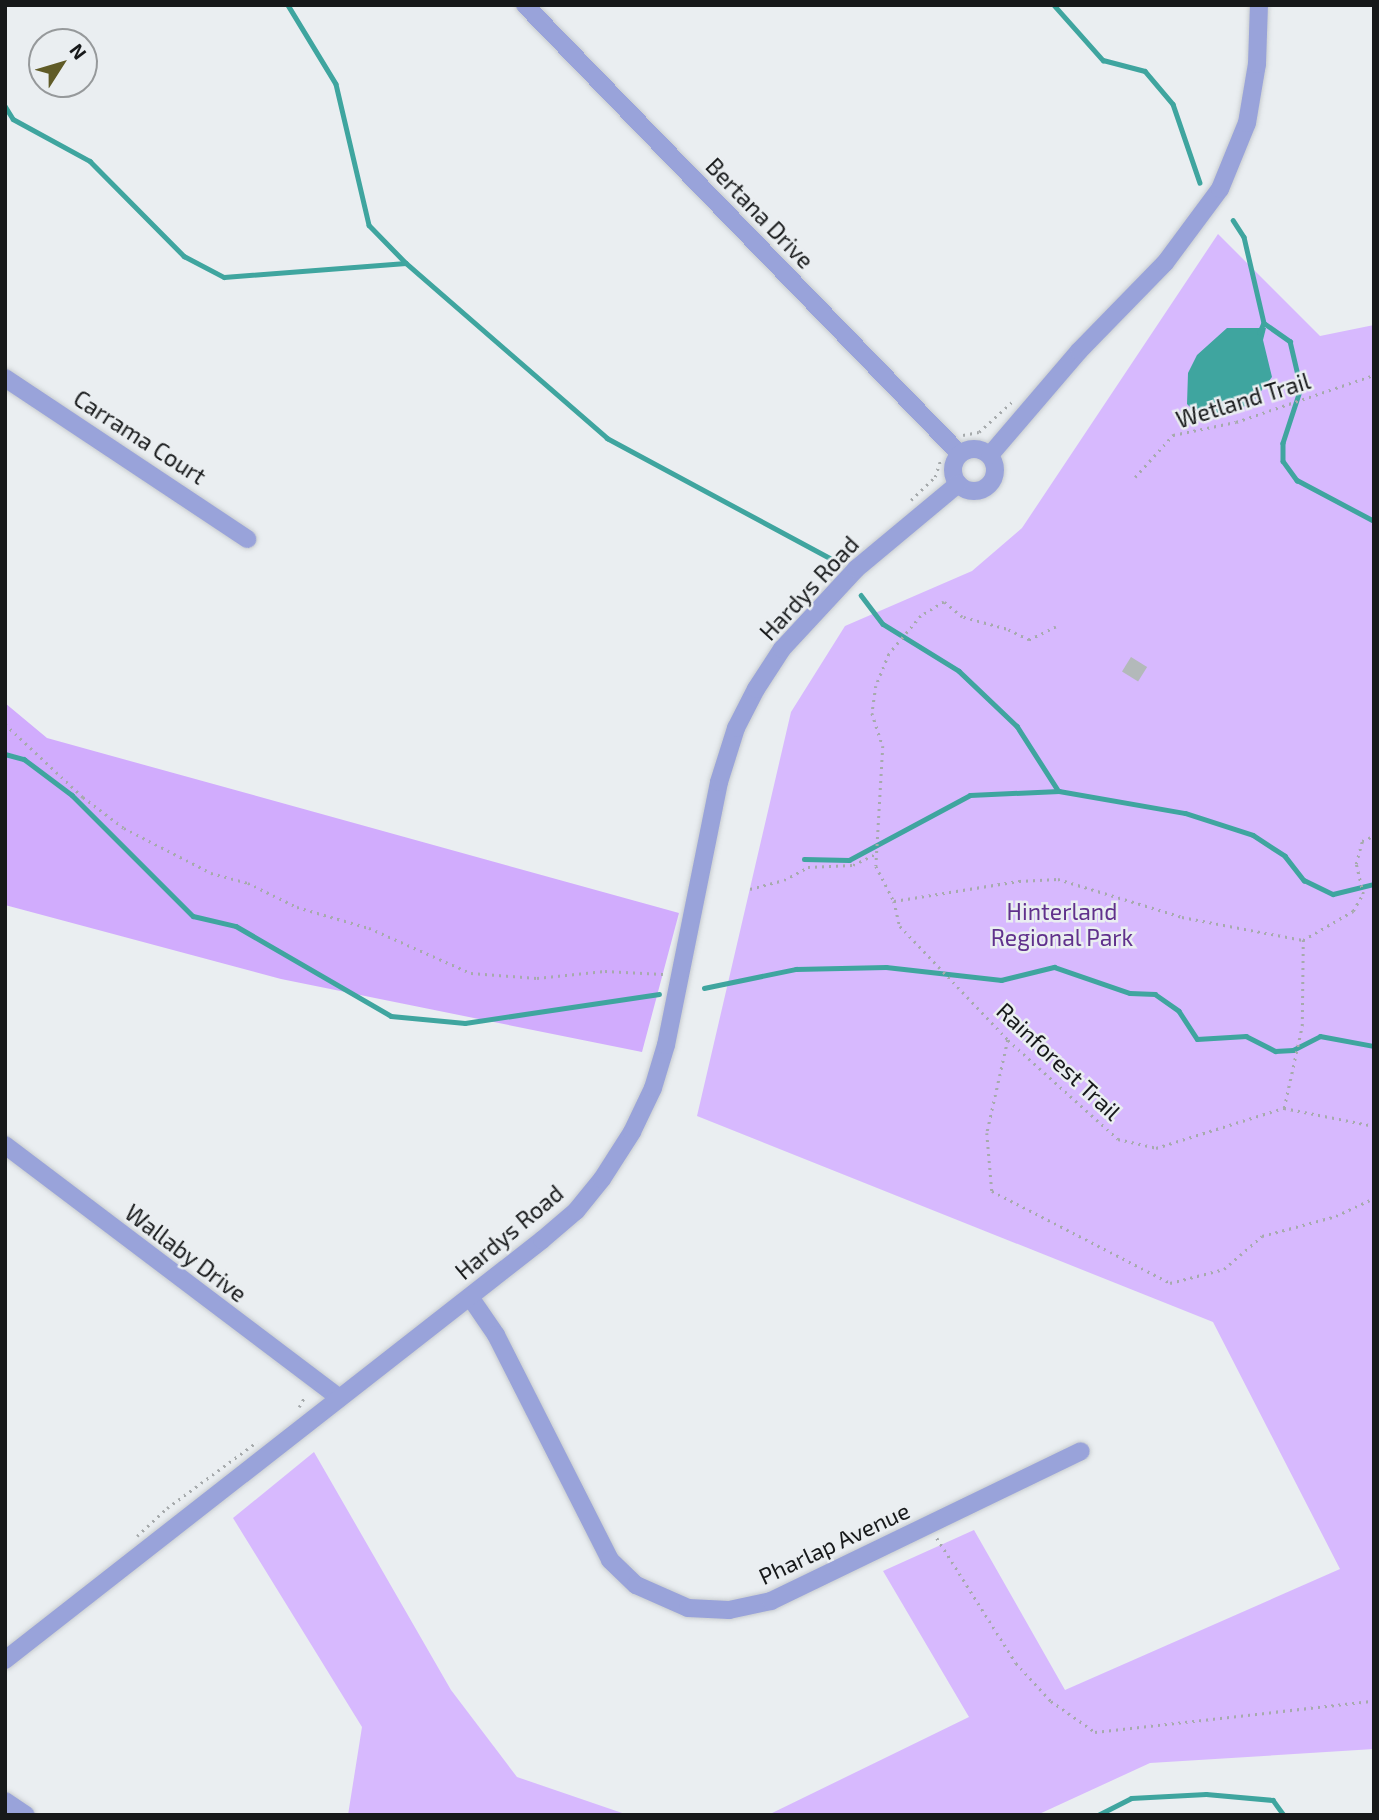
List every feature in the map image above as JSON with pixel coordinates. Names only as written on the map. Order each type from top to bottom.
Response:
[{"type":"street","name":"Bertana Drive","points":[[525,5],[960,454]]},
{"type":"street","points":[[989,455],[1079,351],[1165,263],[1220,189],[1247,123],[1258,64],[1259,5]]},
{"type":"street","name":"Carrama Court","points":[[5,378],[247,539]]},
{"type":"street","points":[[975,448],[989,455],[995,470],[989,484],[974,491],[958,484],[953,465],[960,454],[975,448]]},
{"type":"street","name":"Hardys Road","points":[[5,1660],[470,1297],[576,1211],[602,1179],[632,1132],[653,1088],[681,977],[719,782],[736,729],[756,689],[782,649],[856,569],[958,484]]},
{"type":"street","name":"Wallaby Drive","points":[[5,1144],[338,1398]]},
{"type":"street","name":"Pharlap Avenue","points":[[470,1297],[496,1335],[596,1539],[623,1574],[655,1596],[688,1608],[751,1608],[1082,1451]]},
{"type":"street","points":[[5,1801],[26,1815]]},
{"type":"path","name":"Wetland Trail","points":[[1135,477],[1173,435],[1236,422],[1374,375]]},
{"type":"path","points":[[960,434],[979,432],[1023,391]]},
{"type":"path","points":[[906,505],[940,470],[940,454]]},
{"type":"path","points":[[750,889],[784,880],[808,867],[853,865],[876,854],[883,746],[872,713],[876,686],[889,654],[921,616],[944,602],[962,617],[1029,640],[1056,627]]},
{"type":"path","points":[[5,724],[83,797],[155,845],[211,873],[248,883],[297,907],[369,928],[471,973],[537,978],[631,971],[681,977]]},
{"type":"path","points":[[894,901],[1019,881],[1058,880],[1182,917],[1303,940],[1353,911],[1363,894],[1356,864],[1362,841],[1374,836]]},
{"type":"path","name":"Rainforest Trail","points":[[876,854],[876,866],[894,901],[900,926],[1008,1040],[1118,1139],[1156,1148],[1284,1108],[1374,1126]]},
{"type":"path","points":[[1284,1108],[1302,1026],[1303,940]]},
{"type":"path","points":[[1008,1040],[986,1133],[992,1191],[1170,1283],[1224,1269],[1262,1236],[1336,1216],[1374,1198]]},
{"type":"path","points":[[930,1525],[1016,1663],[1051,1701],[1095,1732],[1373,1700]]},
{"type":"green space","name":"Hinterland Regional Park","points":[[1218,234],[1320,336],[1374,325],[1374,1749],[1150,1763],[1037,1815],[768,1815],[969,1717],[883,1571],[974,1530],[1065,1690],[1340,1569],[1213,1322],[697,1116],[791,712],[845,626],[972,571],[1022,528]]},
{"type":"green space","points":[[314,1452],[451,1690],[517,1777],[628,1815],[348,1815],[362,1727],[233,1518]]},
{"type":"shaded area","points":[[5,703],[47,738],[679,913],[642,1052],[281,979],[5,905]]},
{"type":"water","points":[[1227,328],[1266,328],[1263,340],[1272,377],[1252,403],[1227,414],[1199,416],[1187,404],[1188,373],[1197,355]]},
{"type":"building","points":[[1131,657],[1147,667],[1138,681],[1122,671]]},
{"type":"waterway","points":[[288,5],[336,84],[369,225],[406,263],[607,438],[835,561]]},
{"type":"waterway","points":[[1054,5],[1103,60],[1145,71],[1173,104],[1200,183]]},
{"type":"waterway","points":[[5,106],[13,119],[90,161],[184,256],[224,277],[405,263]]},
{"type":"waterway","points":[[1233,220],[1244,237],[1264,323],[1260,332]]},
{"type":"waterway","points":[[1264,323],[1290,341],[1301,388],[1283,443],[1283,461],[1297,480],[1374,521]]},
{"type":"waterway","points":[[861,595],[883,624],[959,671],[1017,726],[1058,790]]},
{"type":"waterway","points":[[5,754],[24,759],[72,795],[193,916],[236,926],[391,1016],[465,1023],[659,994]]},
{"type":"waterway","points":[[804,859],[849,860],[970,795],[1059,791],[1185,813],[1253,835],[1285,856],[1304,880],[1333,894],[1374,884]]},
{"type":"waterway","points":[[704,988],[796,969],[886,967],[1001,980],[1054,967],[1130,993],[1155,994],[1179,1011],[1197,1039],[1246,1036],[1275,1051],[1293,1050],[1320,1036],[1374,1046]]},
{"type":"waterway","points":[[1098,1815],[1131,1798],[1206,1794],[1273,1800],[1284,1815]]}]
